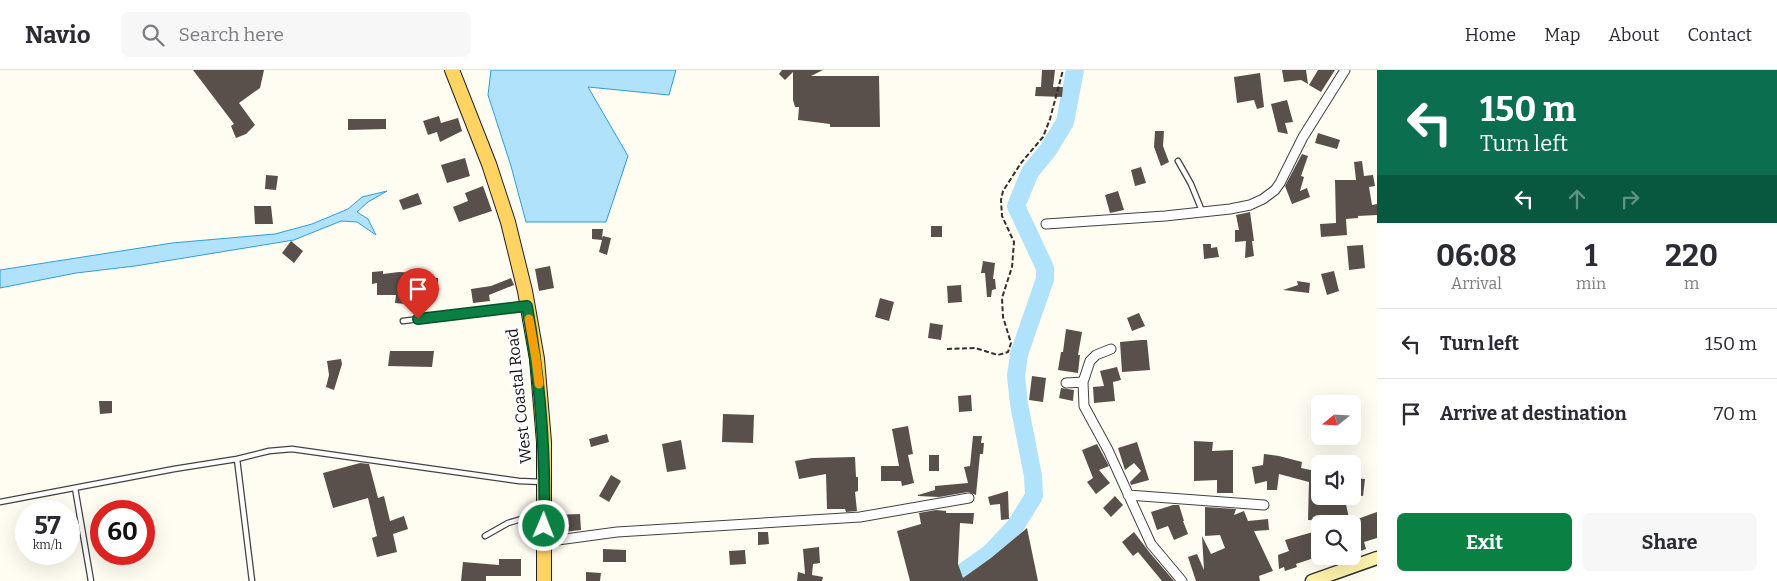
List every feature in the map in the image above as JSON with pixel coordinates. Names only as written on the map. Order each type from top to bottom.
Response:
[{"type":"main road","name":"West Coastal Road","points":[[452,70],[490,164],[506,214],[525,291],[536,359],[544,442],[544,581]]},
{"type":"street","points":[[1046,224],[1165,216],[1230,209],[1250,205],[1263,199],[1275,190],[1280,183],[1303,137],[1345,70]]},
{"type":"street","points":[[1111,349],[1096,355],[1090,361],[1083,382],[1086,411],[1108,450],[1151,544],[1182,581]]},
{"type":"street","points":[[1066,383],[1083,382]]},
{"type":"street","points":[[1128,496],[1264,505]]},
{"type":"street","points":[[544,542],[617,532],[860,518],[969,498]]},
{"type":"street","points":[[1312,581],[1338,577],[1377,558]]},
{"type":"lane","points":[[1178,161],[1191,184],[1202,211]]},
{"type":"lane","points":[[403,320],[527,306]]},
{"type":"lane","points":[[0,502],[292,449],[519,481],[544,482]]},
{"type":"lane","points":[[237,459],[252,581]]},
{"type":"lane","points":[[75,488],[91,581]]},
{"type":"lane","points":[[486,536],[508,523],[525,518],[544,509]]},
{"type":"path","points":[[947,349],[975,348],[998,355],[1008,352],[1011,343],[1003,317],[1002,298],[1012,267],[1014,242],[1002,216],[1001,200],[1003,191],[1021,163],[1043,137],[1050,119],[1063,70]]},
{"type":"water","points":[[491,70],[676,70],[669,95],[588,87],[628,156],[606,222],[526,222],[511,166],[488,95]]},
{"type":"water","points":[[387,191],[368,202],[357,212],[368,219],[376,235],[357,222],[341,221],[294,240],[135,266],[76,273],[0,288],[0,270],[172,243],[275,234],[312,224],[348,209],[362,197]]},
{"type":"building","points":[[193,70],[264,70],[260,88],[239,103],[255,125],[246,134],[236,138],[231,126],[234,124]]},
{"type":"building","points":[[782,70],[823,70],[811,76],[879,76],[880,127],[830,127],[830,124],[798,120],[799,107],[795,107],[793,100],[793,72],[785,80],[779,74]]},
{"type":"building","points":[[1042,70],[1055,70],[1053,87],[1063,87],[1062,97],[1035,96],[1036,87],[1041,87]]},
{"type":"building","points":[[1282,70],[1306,70],[1308,84],[1301,80],[1284,82]]},
{"type":"building","points":[[1318,70],[1335,70],[1321,92],[1309,85]]},
{"type":"building","points":[[1260,73],[1264,107],[1257,109],[1254,100],[1237,103],[1234,77]]},
{"type":"building","points":[[1287,100],[1293,122],[1285,123],[1288,134],[1278,132],[1271,104]]},
{"type":"building","points":[[439,116],[441,123],[458,118],[462,131],[440,142],[437,132],[428,135],[423,121]]},
{"type":"building","points":[[348,119],[386,119],[386,129],[348,130]]},
{"type":"building","points":[[1155,131],[1164,131],[1163,146],[1169,162],[1161,166],[1154,147]]},
{"type":"building","points":[[1318,133],[1340,140],[1337,149],[1315,143]]},
{"type":"building","points":[[1302,154],[1308,156],[1301,176],[1304,177],[1300,191],[1307,188],[1310,197],[1292,204],[1285,186]]},
{"type":"building","points":[[465,158],[470,176],[447,183],[441,165]]},
{"type":"building","points":[[1362,161],[1364,176],[1373,175],[1375,186],[1369,187],[1372,205],[1377,204],[1377,215],[1346,219],[1347,235],[1321,237],[1320,224],[1336,223],[1335,180],[1356,180],[1354,162]]},
{"type":"building","points":[[1141,167],[1146,183],[1135,186],[1131,170]]},
{"type":"building","points":[[266,175],[278,176],[276,190],[265,189]]},
{"type":"building","points":[[483,186],[492,211],[459,222],[453,207],[468,201],[465,193]]},
{"type":"building","points":[[1118,191],[1124,210],[1110,213],[1105,195]]},
{"type":"building","points":[[418,193],[422,204],[403,210],[399,200]]},
{"type":"building","points":[[254,206],[271,206],[273,224],[255,224]]},
{"type":"building","points":[[1250,212],[1254,256],[1245,258],[1246,241],[1235,242],[1235,230],[1239,230],[1236,215]]},
{"type":"building","points":[[931,226],[942,226],[942,237],[931,237]]},
{"type":"building","points":[[592,229],[603,229],[602,238],[603,236],[611,238],[607,255],[599,252],[602,240],[592,239]]},
{"type":"building","points":[[291,241],[303,251],[294,263],[282,253]]},
{"type":"building","points":[[1203,244],[1211,244],[1211,248],[1217,247],[1219,257],[1204,259]]},
{"type":"building","points":[[1363,245],[1365,268],[1349,270],[1347,246]]},
{"type":"building","points":[[983,261],[995,263],[993,279],[995,279],[996,289],[992,290],[991,297],[987,297],[985,273],[981,273]]},
{"type":"building","points":[[550,266],[554,288],[539,291],[535,269]]},
{"type":"building","points":[[383,271],[383,274],[399,272],[418,273],[418,277],[438,278],[438,288],[412,291],[414,296],[405,299],[405,304],[395,303],[396,295],[377,295],[377,283],[372,284],[372,272]]},
{"type":"building","points":[[1334,271],[1339,291],[1327,295],[1321,274]]},
{"type":"building","points":[[511,278],[514,285],[489,295],[490,301],[473,303],[471,289],[491,286]]},
{"type":"building","points":[[1297,281],[1310,283],[1309,293],[1283,290],[1298,285]]},
{"type":"building","points":[[961,285],[962,302],[948,303],[947,286]]},
{"type":"building","points":[[880,298],[894,302],[889,321],[875,317]]},
{"type":"building","points":[[1139,313],[1145,326],[1132,331],[1127,318]]},
{"type":"building","points":[[930,323],[943,325],[941,340],[928,338]]},
{"type":"building","points":[[1066,329],[1082,332],[1078,355],[1080,355],[1078,373],[1058,370]]},
{"type":"building","points":[[517,331],[520,346],[510,348],[507,333]]},
{"type":"building","points":[[1147,340],[1150,370],[1122,372],[1120,342]]},
{"type":"building","points":[[390,351],[434,351],[432,367],[388,366]]},
{"type":"building","points":[[341,359],[342,364],[334,390],[326,387],[329,375],[327,361]]},
{"type":"building","points":[[1117,367],[1121,380],[1113,382],[1115,401],[1094,403],[1093,387],[1104,386],[1100,371]]},
{"type":"building","points":[[1032,376],[1046,378],[1043,402],[1029,400]]},
{"type":"building","points":[[1061,388],[1074,390],[1073,401],[1059,398]]},
{"type":"building","points":[[971,395],[972,411],[959,412],[958,396]]},
{"type":"building","points":[[99,401],[112,401],[112,413],[100,414]]},
{"type":"building","points":[[723,414],[754,415],[753,443],[722,442]]},
{"type":"building","points":[[908,426],[913,454],[908,455],[914,483],[902,486],[901,481],[881,481],[881,466],[899,466],[892,429]]},
{"type":"building","points":[[607,434],[609,442],[591,447],[589,439]]},
{"type":"building","points":[[973,436],[982,436],[981,443],[984,443],[983,454],[980,454],[976,495],[968,492],[939,497],[918,496],[935,490],[935,486],[968,483],[964,467],[970,466]]},
{"type":"building","points":[[681,440],[686,469],[667,472],[662,444]]},
{"type":"building","points":[[1194,441],[1213,442],[1212,451],[1233,450],[1233,493],[1217,493],[1217,480],[1194,481]]},
{"type":"building","points":[[1137,442],[1149,480],[1131,485],[1130,482],[1141,471],[1134,463],[1125,470],[1118,448]]},
{"type":"building","points":[[1097,444],[1109,466],[1099,470],[1110,483],[1096,494],[1087,482],[1093,478],[1082,450]]},
{"type":"building","points":[[1264,454],[1302,462],[1301,468],[1311,470],[1311,505],[1346,505],[1348,515],[1311,515],[1311,520],[1308,520],[1309,482],[1279,474],[1277,490],[1267,490],[1267,481],[1255,484],[1252,467],[1263,465]]},
{"type":"building","points":[[929,455],[939,455],[939,471],[929,471]]},
{"type":"building","points":[[855,457],[856,477],[858,477],[858,491],[855,492],[857,511],[846,512],[845,509],[827,509],[826,474],[799,479],[795,461],[812,458]]},
{"type":"building","points":[[360,463],[369,464],[378,498],[384,496],[390,521],[404,516],[408,529],[393,534],[397,552],[377,557],[372,538],[377,536],[368,498],[333,508],[323,473]]},
{"type":"building","points":[[611,475],[621,481],[609,502],[599,496]]},
{"type":"building","points":[[1361,479],[1365,479],[1363,496],[1361,496]]},
{"type":"building","points":[[1008,491],[1009,519],[1001,520],[1000,504],[990,505],[988,497]]},
{"type":"building","points":[[1115,496],[1123,505],[1111,517],[1103,508]]},
{"type":"building","points":[[1179,505],[1188,534],[1174,540],[1168,526],[1157,530],[1151,512]]},
{"type":"building","points":[[1205,507],[1236,509],[1234,515],[1244,511],[1248,521],[1268,519],[1269,530],[1254,531],[1273,571],[1259,576],[1260,581],[1196,581],[1188,557],[1197,554],[1204,570],[1202,536],[1211,554],[1225,548],[1220,535],[1205,536]]},
{"type":"building","points":[[936,510],[946,511],[946,513],[974,513],[973,524],[960,523],[958,564],[963,578],[1027,528],[1038,581],[910,581],[897,531],[921,524],[919,513]]},
{"type":"building","points":[[1377,512],[1377,538],[1364,542],[1366,549],[1361,551],[1361,518]]},
{"type":"building","points":[[580,514],[581,530],[554,533],[553,515]]},
{"type":"building","points":[[758,532],[768,532],[769,544],[758,545]]},
{"type":"building","points":[[1134,532],[1174,581],[1162,581],[1138,552],[1133,556],[1122,542]]},
{"type":"building","points":[[1311,533],[1311,559],[1296,564],[1297,567],[1285,571],[1284,567],[1279,569],[1278,555],[1289,551],[1285,540]]},
{"type":"building","points":[[819,547],[820,563],[813,564],[812,575],[823,577],[822,581],[797,581],[798,572],[805,574],[803,549]]},
{"type":"building","points":[[603,549],[626,550],[626,562],[603,562]]},
{"type":"building","points":[[745,550],[746,564],[730,565],[729,551]]},
{"type":"building","points":[[499,559],[521,559],[521,576],[486,576],[486,581],[461,581],[463,562],[499,565]]},
{"type":"building","points":[[586,572],[601,573],[600,581],[586,581]]},
{"type":"waterway","points":[[950,581],[990,553],[1016,525],[1034,496],[1033,476],[1019,404],[1016,376],[1019,354],[1045,279],[1045,268],[1016,206],[1030,172],[1048,150],[1065,122],[1075,70]]},
{"type":"slow traffic","points":[[529,319],[539,384]]},
{"type":"route","points":[[418,319],[527,306],[536,359],[544,442],[544,526]]}]
